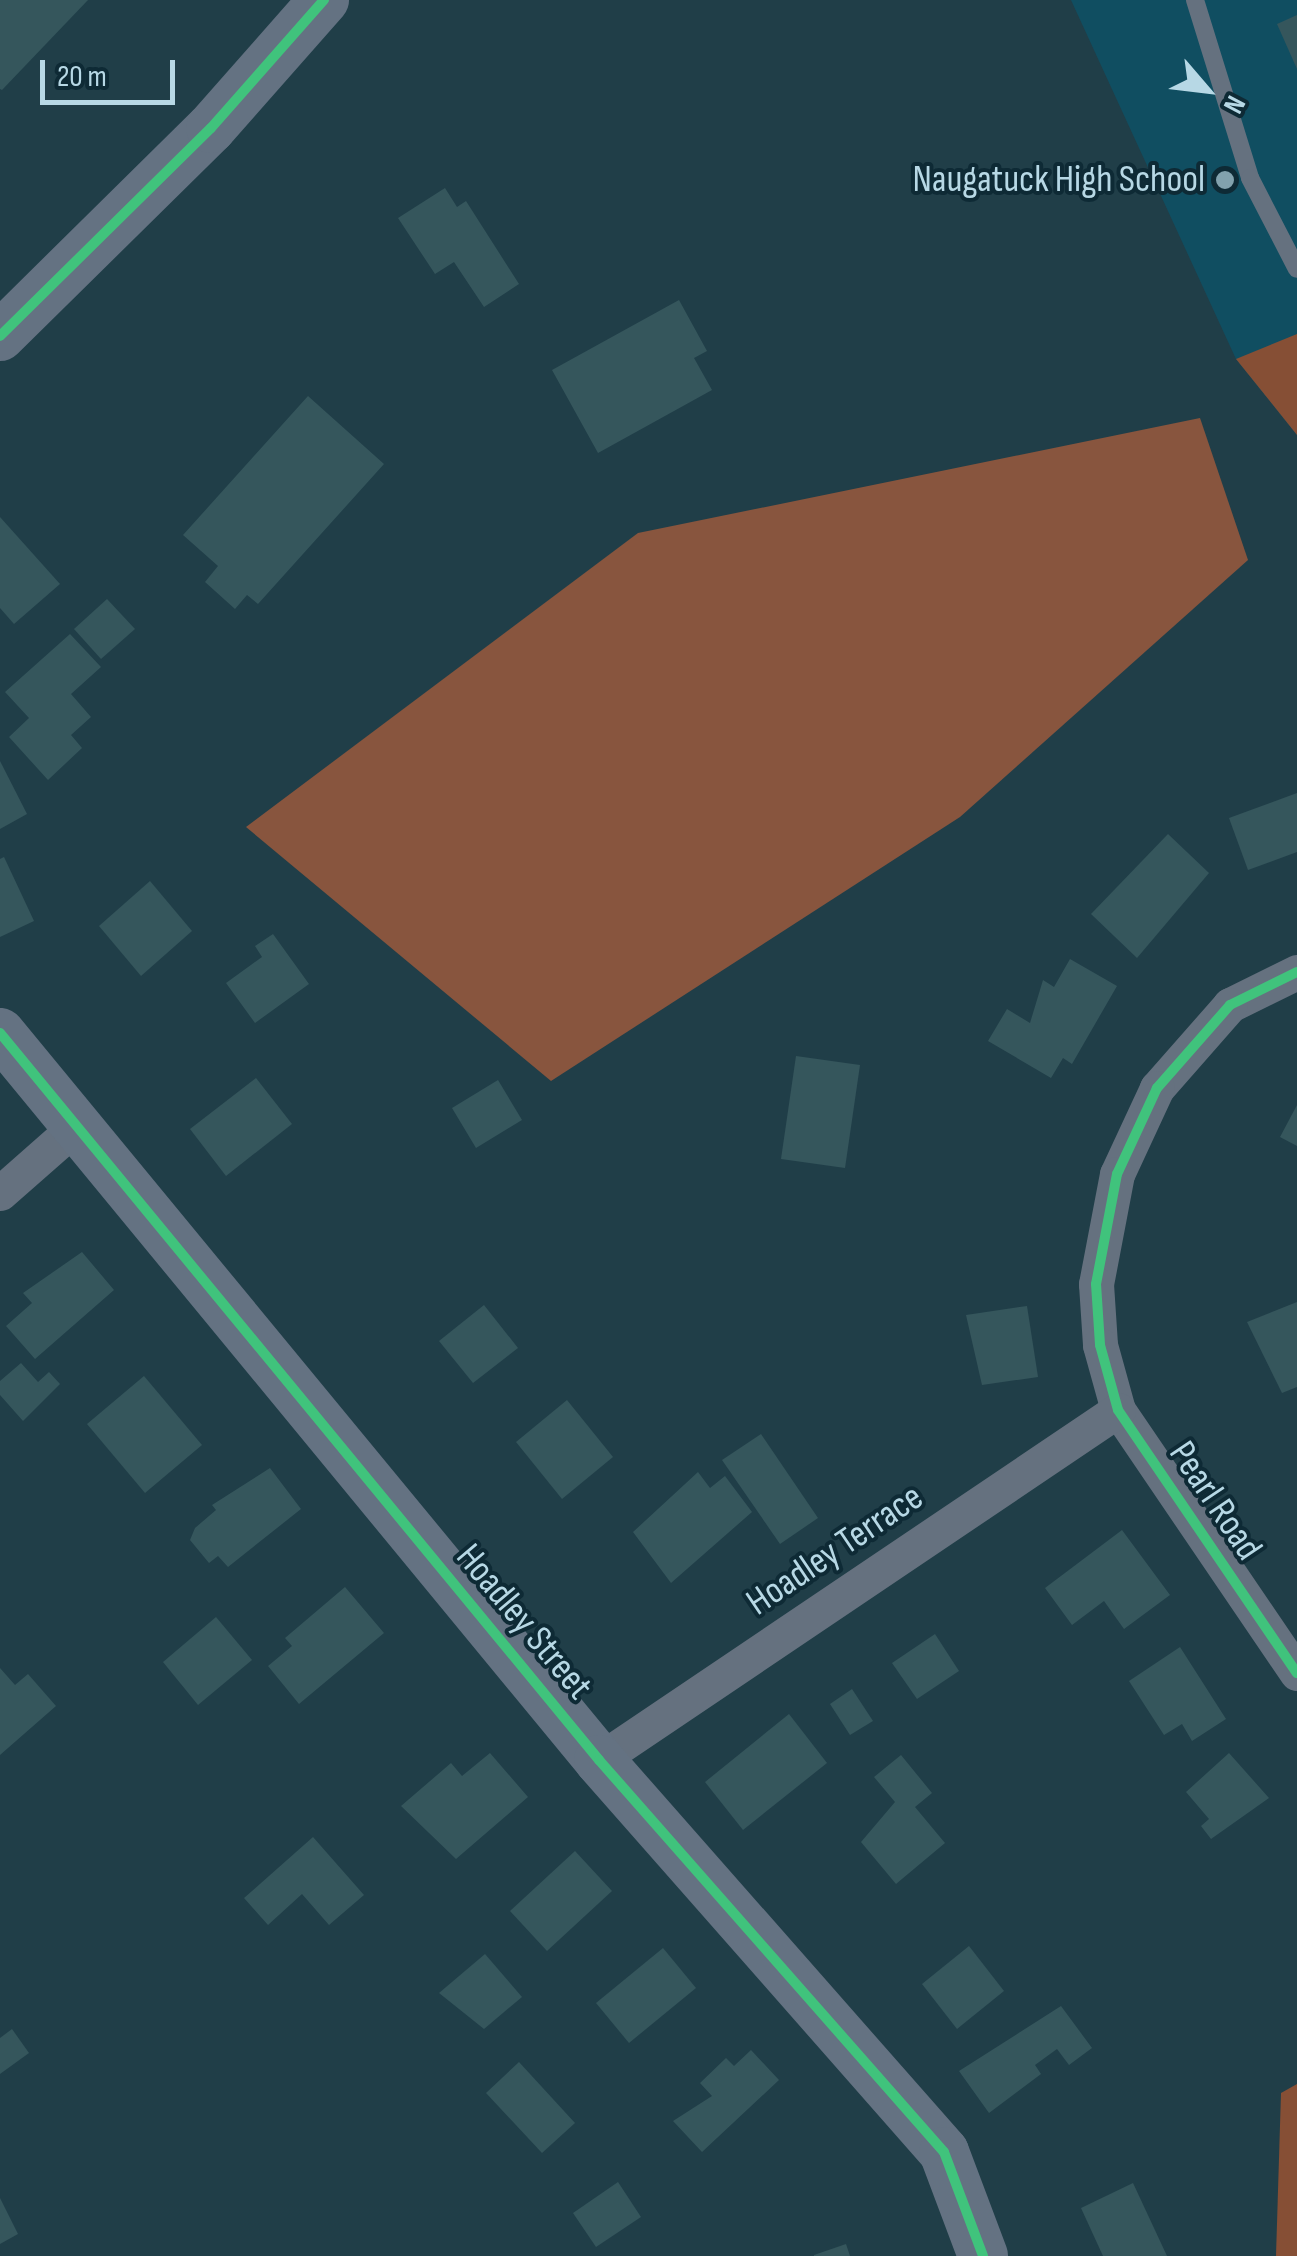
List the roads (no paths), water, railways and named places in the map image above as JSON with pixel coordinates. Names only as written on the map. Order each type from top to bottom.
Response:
[{"type":"street","points":[[0,336],[211,128],[324,0]]},
{"type":"street","name":"Pearl Road","points":[[1297,972],[1230,1005],[1157,1088],[1117,1174],[1096,1284],[1100,1346],[1118,1410],[1297,1674]]},
{"type":"street","name":"Hoadley Street","points":[[0,1033],[599,1760],[944,2152],[983,2256]]},
{"type":"street","points":[[0,1193],[75,1127]]},
{"type":"street","name":"Hoadley Terrace","points":[[599,1760],[1118,1410]]},
{"type":"lane","points":[[1195,0],[1250,178],[1297,268]]},
{"type":"place","name":"Naugatuck High School","points":[[1225,180]]}]
